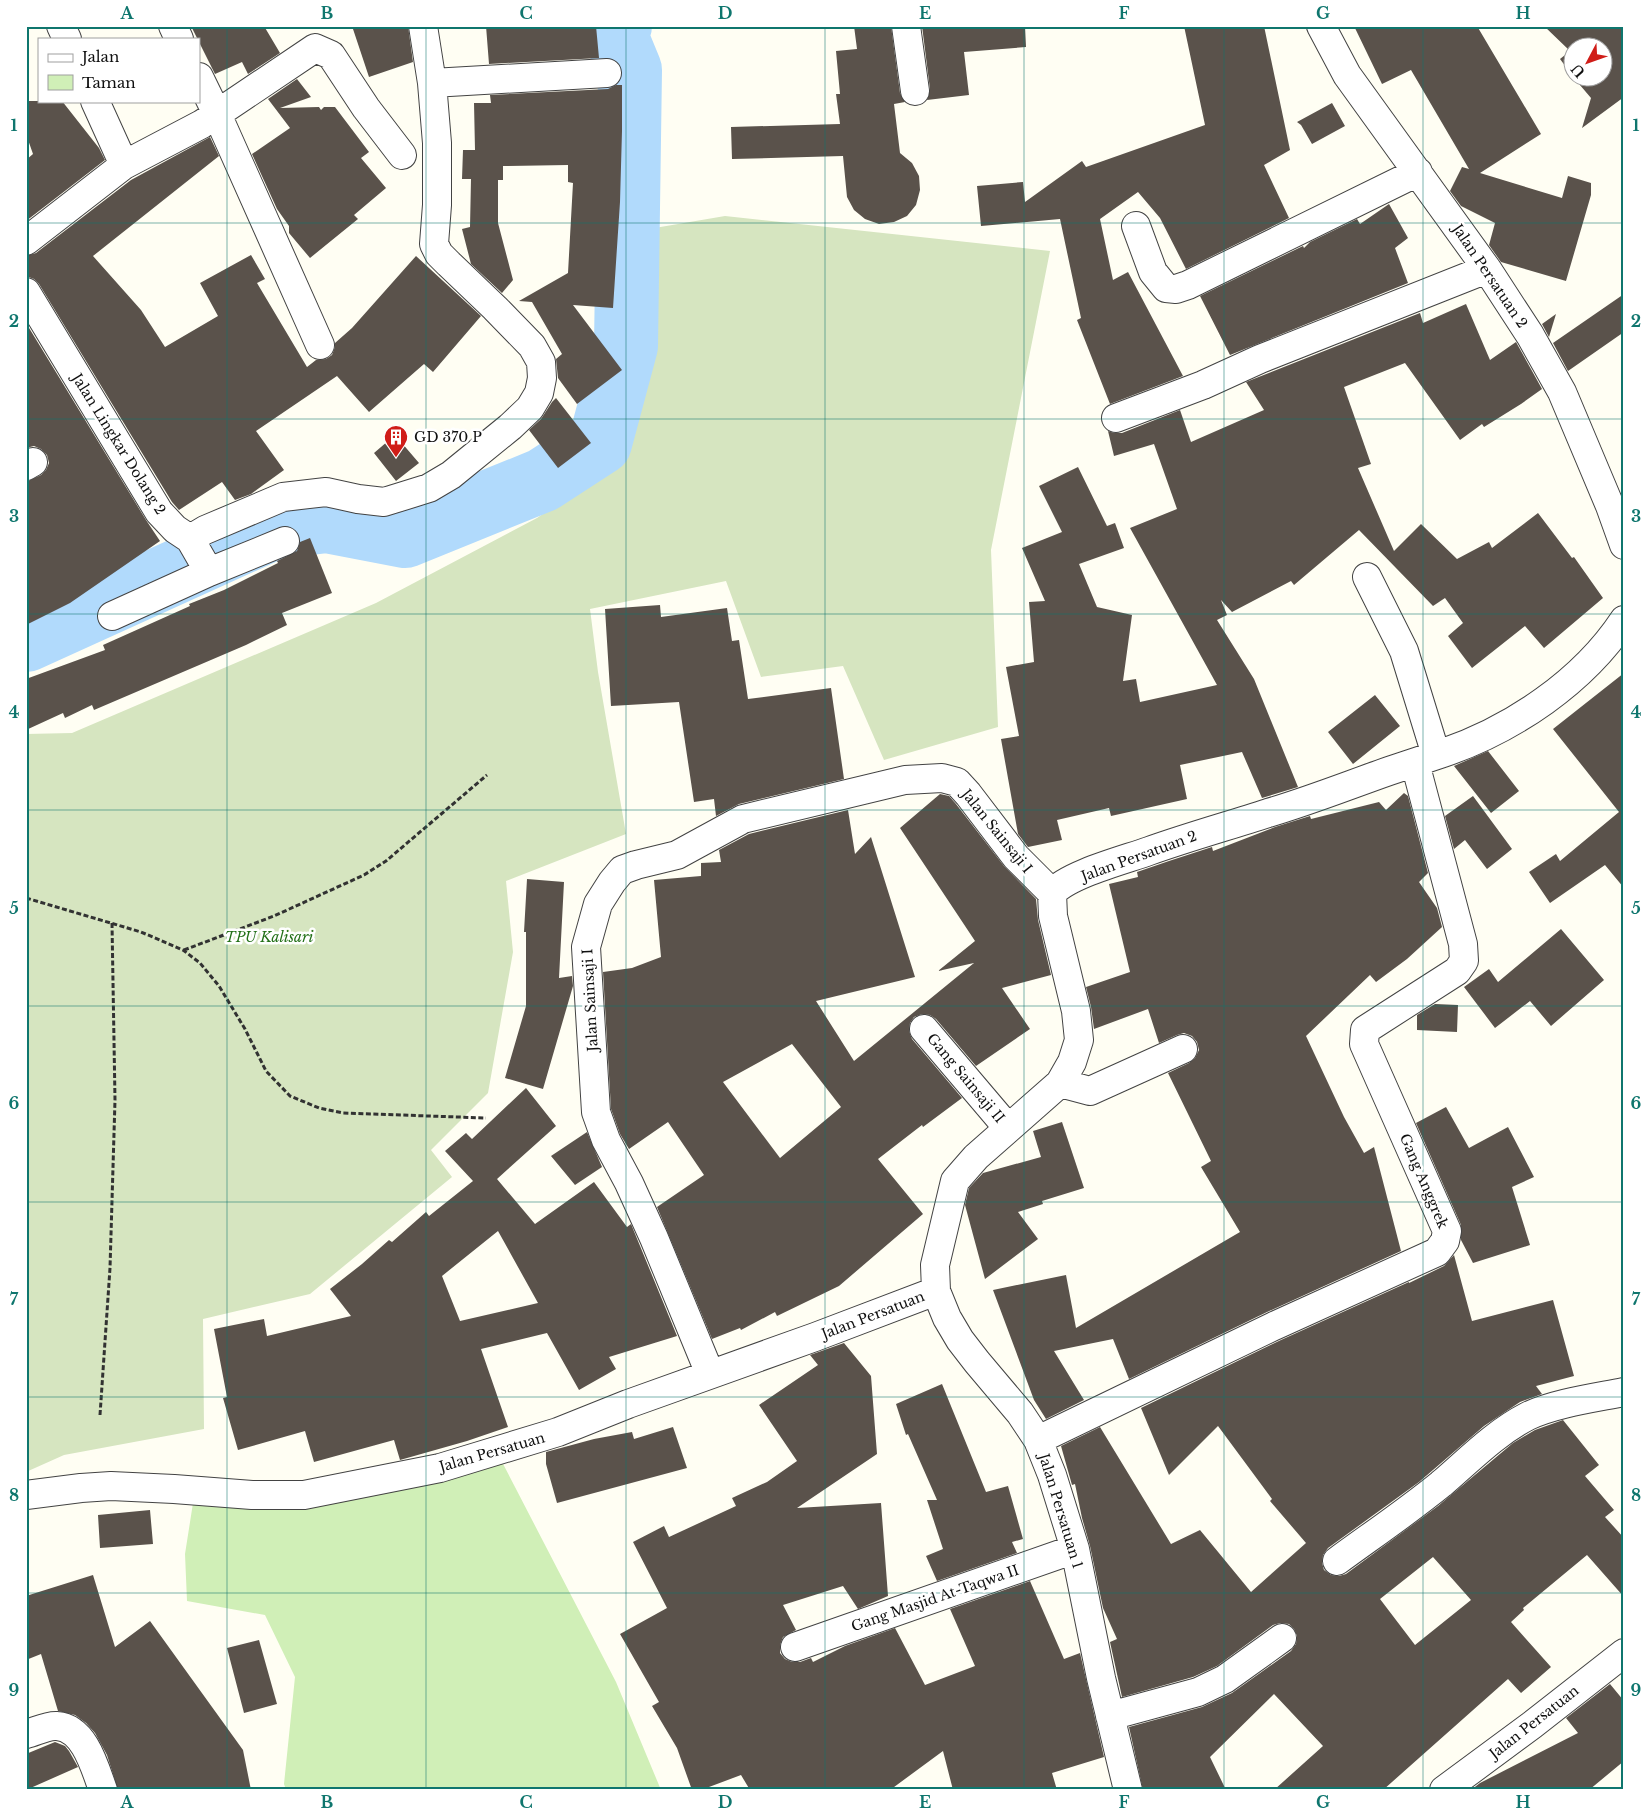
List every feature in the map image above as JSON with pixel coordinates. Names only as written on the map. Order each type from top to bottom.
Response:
[{"type":"street","points":[[61,26],[67,38]]},
{"type":"street","points":[[173,26],[179,38]]},
{"type":"street","points":[[200,556],[205,530],[283,497],[326,492],[384,502],[429,488],[451,475],[510,427],[530,408],[538,393],[542,378],[541,362],[532,346],[439,254],[434,244],[438,143],[432,83],[423,26]]},
{"type":"street","points":[[906,26],[915,91]]},
{"type":"street","name":"Jalan Persatuan 2","points":[[1321,26],[1347,75],[1487,268],[1530,335],[1562,392],[1610,506],[1624,545]]},
{"type":"street","points":[[26,241],[124,165],[202,124],[315,48],[331,55],[366,108],[402,155]]},
{"type":"street","points":[[432,83],[607,73]]},
{"type":"street","points":[[200,79],[320,345]]},
{"type":"street","points":[[95,102],[124,165]]},
{"type":"street","points":[[1136,226],[1153,272],[1166,288],[1176,289],[1188,285],[1418,172]]},
{"type":"street","points":[[1116,418],[1487,268]]},
{"type":"street","name":"Jalan Lingkar Dolang 2","points":[[26,292],[159,512],[200,556]]},
{"type":"street","points":[[112,616],[200,556],[285,541]]},
{"type":"street","points":[[1367,577],[1404,651],[1425,759]]},
{"type":"street","name":"Jalan Persatuan 2","points":[[1052,893],[1070,880],[1167,845],[1278,810],[1425,759],[1492,732],[1528,711],[1558,690],[1604,646],[1624,620]]},
{"type":"street","name":"Gang Anggrek","points":[[1038,1440],[1274,1326],[1437,1252],[1445,1241],[1447,1231],[1364,1044],[1365,1030],[1457,971],[1464,960],[1464,944],[1425,759]]},
{"type":"street","name":"Jalan Sainsaji I","points":[[710,1374],[654,1238],[629,1183],[606,1140],[596,1112],[586,947],[598,904],[612,882],[622,870],[677,855],[743,818],[905,780],[942,778],[956,782],[978,806],[1016,857],[1052,893]]},
{"type":"street","points":[[936,1291],[935,1265],[955,1181],[976,1157],[1060,1084],[1072,1062],[1079,1040],[1076,1011],[1053,916],[1052,893]]},
{"type":"street","name":"Gang Sainsaji II","points":[[924,1029],[1008,1128]]},
{"type":"street","points":[[1060,1084],[1090,1091],[1183,1049]]},
{"type":"street","name":"Jalan Persatuan 1","points":[[936,1291],[947,1318],[960,1340],[1020,1413],[1038,1440],[1052,1475],[1075,1549],[1110,1716],[1128,1790]]},
{"type":"street","name":"Jalan Persatuan","points":[[26,1495],[111,1486],[252,1495],[313,1494],[440,1468],[558,1432],[936,1291]]},
{"type":"street","points":[[1337,1561],[1439,1485],[1507,1428],[1550,1408],[1624,1392]]},
{"type":"street","name":"Gang Masjid At-Taqwa II","points":[[795,1647],[1075,1549]]},
{"type":"street","points":[[1110,1716],[1211,1687],[1282,1638]]},
{"type":"street","name":"Jalan Persatuan","points":[[1444,1790],[1532,1725],[1624,1653]]},
{"type":"street","points":[[26,1734],[55,1726],[65,1728],[76,1735],[86,1748],[103,1790]]},
{"type":"path","points":[[184,950],[274,916],[364,875],[386,861],[486,775]]},
{"type":"path","points":[[26,898],[141,932],[184,950],[200,963],[219,986],[245,1029],[266,1071],[290,1096],[319,1108],[343,1113],[486,1118]]},
{"type":"path","points":[[100,1415],[110,1268],[115,1100],[112,924]]},
{"type":"green space","name":"TPU Kalisari","points":[[725,216],[1050,251],[991,550],[998,727],[884,760],[843,666],[761,677],[726,581],[590,609],[598,672],[626,834],[506,881],[513,952],[488,1093],[431,1150],[452,1177],[310,1294],[203,1319],[204,1429],[64,1455],[26,1472],[26,734],[72,733],[376,603],[537,518],[621,461],[637,231]]},
{"type":"green space","points":[[501,1460],[616,1682],[661,1790],[286,1790],[284,1784],[295,1677],[265,1615],[187,1601],[185,1554],[193,1503]]},
{"type":"building","points":[[191,26],[264,26],[280,53],[248,74],[242,62],[215,74],[200,44],[200,38],[197,38]]},
{"type":"building","points":[[352,26],[408,26],[413,62],[369,77]]},
{"type":"building","points":[[486,26],[596,26],[599,58],[489,64]]},
{"type":"building","points":[[854,26],[891,26],[900,93],[905,102],[894,104],[900,153],[912,163],[919,176],[920,190],[916,205],[907,216],[894,222],[879,224],[865,219],[854,210],[847,197],[843,156],[732,159],[731,127],[840,124],[836,94],[840,94],[836,51],[857,49]]},
{"type":"building","points":[[922,26],[1025,26],[1026,47],[964,52],[969,95],[927,100],[930,89]]},
{"type":"building","points":[[1184,26],[1264,26],[1290,150],[1264,165],[1289,218],[1186,269],[1160,218],[1138,192],[1100,219],[1113,280],[1128,272],[1183,376],[1110,404],[1077,320],[1081,318],[1060,219],[981,226],[977,186],[1023,182],[1025,202],[1082,161],[1086,167],[1205,125]]},
{"type":"building","points":[[1354,26],[1477,26],[1541,134],[1480,173],[1562,198],[1568,176],[1591,183],[1591,195],[1566,281],[1501,262],[1489,245],[1495,223],[1461,206],[1450,191],[1462,167],[1469,169],[1411,70],[1382,84]]},
{"type":"building","points":[[1544,26],[1624,26],[1624,97],[1582,128],[1591,98],[1582,88],[1612,88],[1612,38],[1562,38],[1562,43]]},
{"type":"building","points":[[297,79],[311,97],[280,108],[319,107],[321,110],[324,107],[335,107],[369,152],[361,158],[386,188],[354,215],[358,219],[310,258],[289,233],[289,226],[277,209],[252,154],[290,128],[268,99]]},
{"type":"building","points":[[616,85],[622,85],[622,131],[620,202],[613,308],[573,305],[622,370],[577,404],[558,378],[556,359],[562,354],[532,302],[519,301],[568,273],[573,183],[568,182],[568,165],[503,166],[503,180],[498,180],[498,223],[513,280],[502,293],[471,264],[462,229],[470,227],[471,179],[462,179],[463,150],[475,150],[474,103],[491,103],[490,95],[608,89]]},
{"type":"building","points":[[26,101],[63,102],[99,148],[105,160],[26,221],[26,160],[33,154],[26,134]]},
{"type":"building","points":[[1332,103],[1345,126],[1312,144],[1301,125],[1297,122]]},
{"type":"building","points":[[210,137],[219,156],[93,256],[141,310],[165,347],[218,316],[200,283],[251,255],[265,279],[257,283],[307,367],[316,360],[326,359],[332,355],[335,343],[352,328],[416,256],[481,316],[433,372],[424,364],[369,412],[337,376],[256,431],[284,470],[251,494],[235,500],[222,482],[179,510],[172,502],[39,284],[34,279],[26,276],[26,256],[36,253],[131,180]]},
{"type":"building","points":[[1389,204],[1408,238],[1395,248],[1408,283],[1230,355],[1200,296],[1303,246],[1304,248],[1310,242],[1357,219],[1360,224]]},
{"type":"building","points":[[1624,294],[1624,332],[1568,371],[1553,343]]},
{"type":"building","points":[[1466,304],[1490,360],[1516,342],[1542,389],[1484,427],[1482,424],[1460,440],[1405,363],[1344,387],[1371,464],[1358,468],[1394,551],[1421,524],[1457,559],[1489,542],[1492,548],[1538,513],[1572,558],[1574,557],[1603,598],[1544,648],[1525,626],[1472,668],[1448,636],[1463,623],[1445,598],[1433,606],[1359,530],[1294,585],[1291,581],[1232,612],[1221,600],[1227,615],[1217,620],[1254,679],[1298,787],[1262,798],[1242,752],[1180,765],[1187,799],[1111,816],[1109,808],[1057,820],[1062,840],[1028,847],[1018,834],[1001,739],[1019,736],[1006,667],[1034,662],[1029,602],[1045,601],[1022,548],[1062,532],[1039,486],[1078,467],[1107,526],[1115,523],[1124,548],[1079,564],[1097,607],[1132,615],[1123,681],[1136,679],[1140,702],[1217,685],[1130,528],[1177,509],[1154,444],[1114,456],[1108,431],[1122,433],[1180,410],[1191,442],[1264,410],[1246,382],[1420,313],[1423,323]]},
{"type":"building","points":[[1556,314],[1549,337],[1542,324]]},
{"type":"building","points":[[26,323],[160,541],[70,603],[26,625],[26,482],[41,475],[49,463],[47,455],[41,449],[34,446],[26,448]]},
{"type":"building","points":[[556,398],[591,443],[558,468],[529,430],[541,419]]},
{"type":"building","name":"GD 370 P","points":[[395,435],[419,463],[396,481],[374,453]]},
{"type":"building","points":[[310,538],[332,593],[282,613],[287,625],[246,645],[94,710],[92,705],[65,718],[63,713],[26,730],[26,679],[105,650],[103,645],[190,606],[189,604],[224,590],[278,563],[277,561],[297,551],[300,542]]},
{"type":"building","points":[[660,605],[661,617],[727,608],[732,641],[739,640],[748,699],[831,688],[844,779],[739,804],[716,816],[714,799],[694,802],[679,702],[611,706],[605,609]]},
{"type":"building","points":[[1624,673],[1624,888],[1605,865],[1550,903],[1529,872],[1556,854],[1560,861],[1619,812],[1553,729]]},
{"type":"building","points":[[1375,695],[1400,726],[1353,764],[1328,732]]},
{"type":"building","points":[[1488,751],[1519,791],[1491,813],[1454,766]]},
{"type":"building","points":[[1404,793],[1408,796],[1428,873],[1419,882],[1437,908],[1442,927],[1407,959],[1376,982],[1370,975],[1306,1036],[1344,1117],[1364,1153],[1374,1147],[1401,1251],[1267,1312],[1129,1379],[1113,1339],[1054,1351],[1084,1400],[1046,1419],[1034,1400],[993,1290],[1066,1275],[1076,1328],[1240,1232],[1201,1167],[1211,1161],[1168,1073],[1195,1058],[1199,1050],[1197,1042],[1192,1036],[1184,1033],[1159,1043],[1148,1009],[1094,1029],[1086,987],[1130,972],[1109,884],[1138,877],[1137,872],[1212,847],[1213,851],[1275,827],[1310,816],[1311,819],[1379,802],[1386,810]]},
{"type":"building","points":[[940,794],[949,796],[1004,866],[1036,899],[1038,920],[1051,975],[1002,988],[1030,1029],[976,1066],[936,1019],[930,1015],[922,1014],[914,1017],[910,1023],[909,1031],[912,1039],[962,1098],[923,1127],[922,1125],[878,1159],[923,1214],[839,1286],[777,1316],[775,1312],[741,1330],[740,1328],[712,1339],[657,1207],[704,1175],[668,1122],[629,1149],[620,1134],[611,1109],[603,972],[632,968],[661,957],[654,880],[701,876],[701,863],[721,862],[719,850],[749,834],[848,810],[855,854],[871,837],[915,977],[816,1001],[854,1061],[974,963],[938,971],[975,941],[900,828]],"holes":[[[792,1044],[841,1107],[780,1158],[723,1082]]]},
{"type":"building","points":[[1473,796],[1512,849],[1487,869],[1465,840],[1454,849],[1445,816]]},
{"type":"building","points":[[527,879],[564,882],[559,978],[572,976],[573,986],[543,1089],[505,1078],[526,1006],[526,932],[524,932]]},
{"type":"building","points":[[1561,929],[1604,980],[1551,1026],[1530,1001],[1495,1028],[1464,987],[1489,969],[1498,982]]},
{"type":"building","points":[[1435,1004],[1458,1005],[1457,1032],[1417,1030],[1417,1015]]},
{"type":"building","points":[[526,1088],[556,1126],[497,1179],[535,1224],[594,1182],[627,1227],[631,1224],[677,1336],[609,1357],[616,1369],[579,1390],[547,1333],[481,1349],[508,1427],[400,1460],[394,1440],[314,1462],[305,1431],[238,1450],[223,1398],[227,1397],[214,1329],[264,1319],[267,1336],[351,1316],[330,1289],[389,1240],[392,1242],[426,1212],[429,1216],[473,1181],[445,1151],[466,1133],[472,1139]],"holes":[[[498,1231],[538,1303],[460,1321],[442,1276]]]},
{"type":"building","points":[[1446,1107],[1469,1148],[1508,1127],[1534,1177],[1512,1187],[1530,1245],[1473,1263],[1461,1240],[1461,1225],[1416,1123]]},
{"type":"building","points":[[1062,1122],[1084,1188],[1042,1201],[1043,1204],[1018,1212],[1038,1239],[985,1279],[965,1205],[969,1188],[983,1173],[1041,1157],[1033,1131]]},
{"type":"building","points":[[587,1132],[602,1167],[575,1185],[551,1156]]},
{"type":"building","points":[[1454,1255],[1472,1321],[1553,1300],[1574,1376],[1536,1386],[1542,1394],[1520,1402],[1484,1426],[1419,1482],[1328,1548],[1323,1555],[1322,1563],[1324,1570],[1331,1575],[1339,1576],[1346,1574],[1438,1506],[1513,1443],[1535,1430],[1563,1420],[1599,1465],[1585,1476],[1614,1510],[1605,1517],[1624,1538],[1624,1597],[1587,1555],[1523,1608],[1524,1610],[1511,1622],[1551,1667],[1521,1693],[1508,1679],[1383,1790],[1274,1790],[1323,1746],[1274,1694],[1210,1757],[1226,1790],[1143,1790],[1129,1727],[1202,1707],[1232,1693],[1291,1651],[1296,1644],[1297,1636],[1289,1624],[1280,1623],[1273,1625],[1217,1666],[1193,1677],[1122,1697],[1110,1642],[1117,1639],[1103,1608],[1075,1484],[1072,1485],[1061,1446],[1100,1427],[1171,1544],[1200,1530],[1251,1592],[1306,1543],[1270,1501],[1272,1499],[1218,1426],[1169,1475],[1141,1408],[1281,1340],[1444,1266]],"holes":[[[1433,1557],[1471,1600],[1415,1645],[1380,1599]]]},
{"type":"building","points":[[844,1343],[871,1376],[877,1454],[797,1508],[881,1503],[888,1596],[858,1609],[843,1586],[783,1605],[796,1630],[783,1637],[780,1653],[785,1659],[792,1662],[800,1662],[811,1658],[813,1662],[845,1646],[895,1628],[925,1685],[975,1666],[950,1609],[1030,1581],[1064,1659],[1080,1653],[1104,1757],[1052,1773],[1057,1790],[953,1790],[943,1751],[890,1790],[750,1790],[741,1775],[701,1790],[692,1790],[677,1748],[652,1706],[659,1702],[620,1634],[667,1608],[633,1542],[664,1526],[669,1537],[736,1506],[732,1498],[767,1482],[797,1461],[759,1405],[818,1365],[810,1355]]},
{"type":"building","points":[[942,1384],[986,1492],[1008,1486],[1023,1539],[1012,1542],[1017,1553],[937,1581],[926,1556],[943,1549],[927,1500],[937,1500],[908,1434],[906,1435],[896,1404]]},
{"type":"building","points":[[673,1427],[687,1468],[557,1503],[546,1464],[546,1452],[594,1439],[632,1432],[634,1439]]},
{"type":"building","points":[[150,1510],[153,1544],[100,1548],[98,1515]]},
{"type":"building","points":[[93,1575],[115,1647],[150,1621],[243,1750],[251,1790],[118,1790],[107,1755],[95,1733],[75,1715],[58,1711],[41,1654],[26,1660],[26,1596]]},
{"type":"building","points":[[259,1640],[277,1704],[244,1713],[227,1648]]},
{"type":"building","points":[[1610,1684],[1624,1701],[1624,1761],[1589,1790],[1471,1790],[1480,1783],[1578,1733],[1566,1718]]},
{"type":"building","points":[[55,1742],[65,1746],[78,1767],[26,1790],[26,1754]]},
{"type":"waterway","points":[[26,640],[275,527],[327,521],[405,536],[543,480],[600,443],[626,346],[630,70],[616,36],[620,26]]},
{"type":"place","name":"GD 370 P","points":[[396,458]]}]
